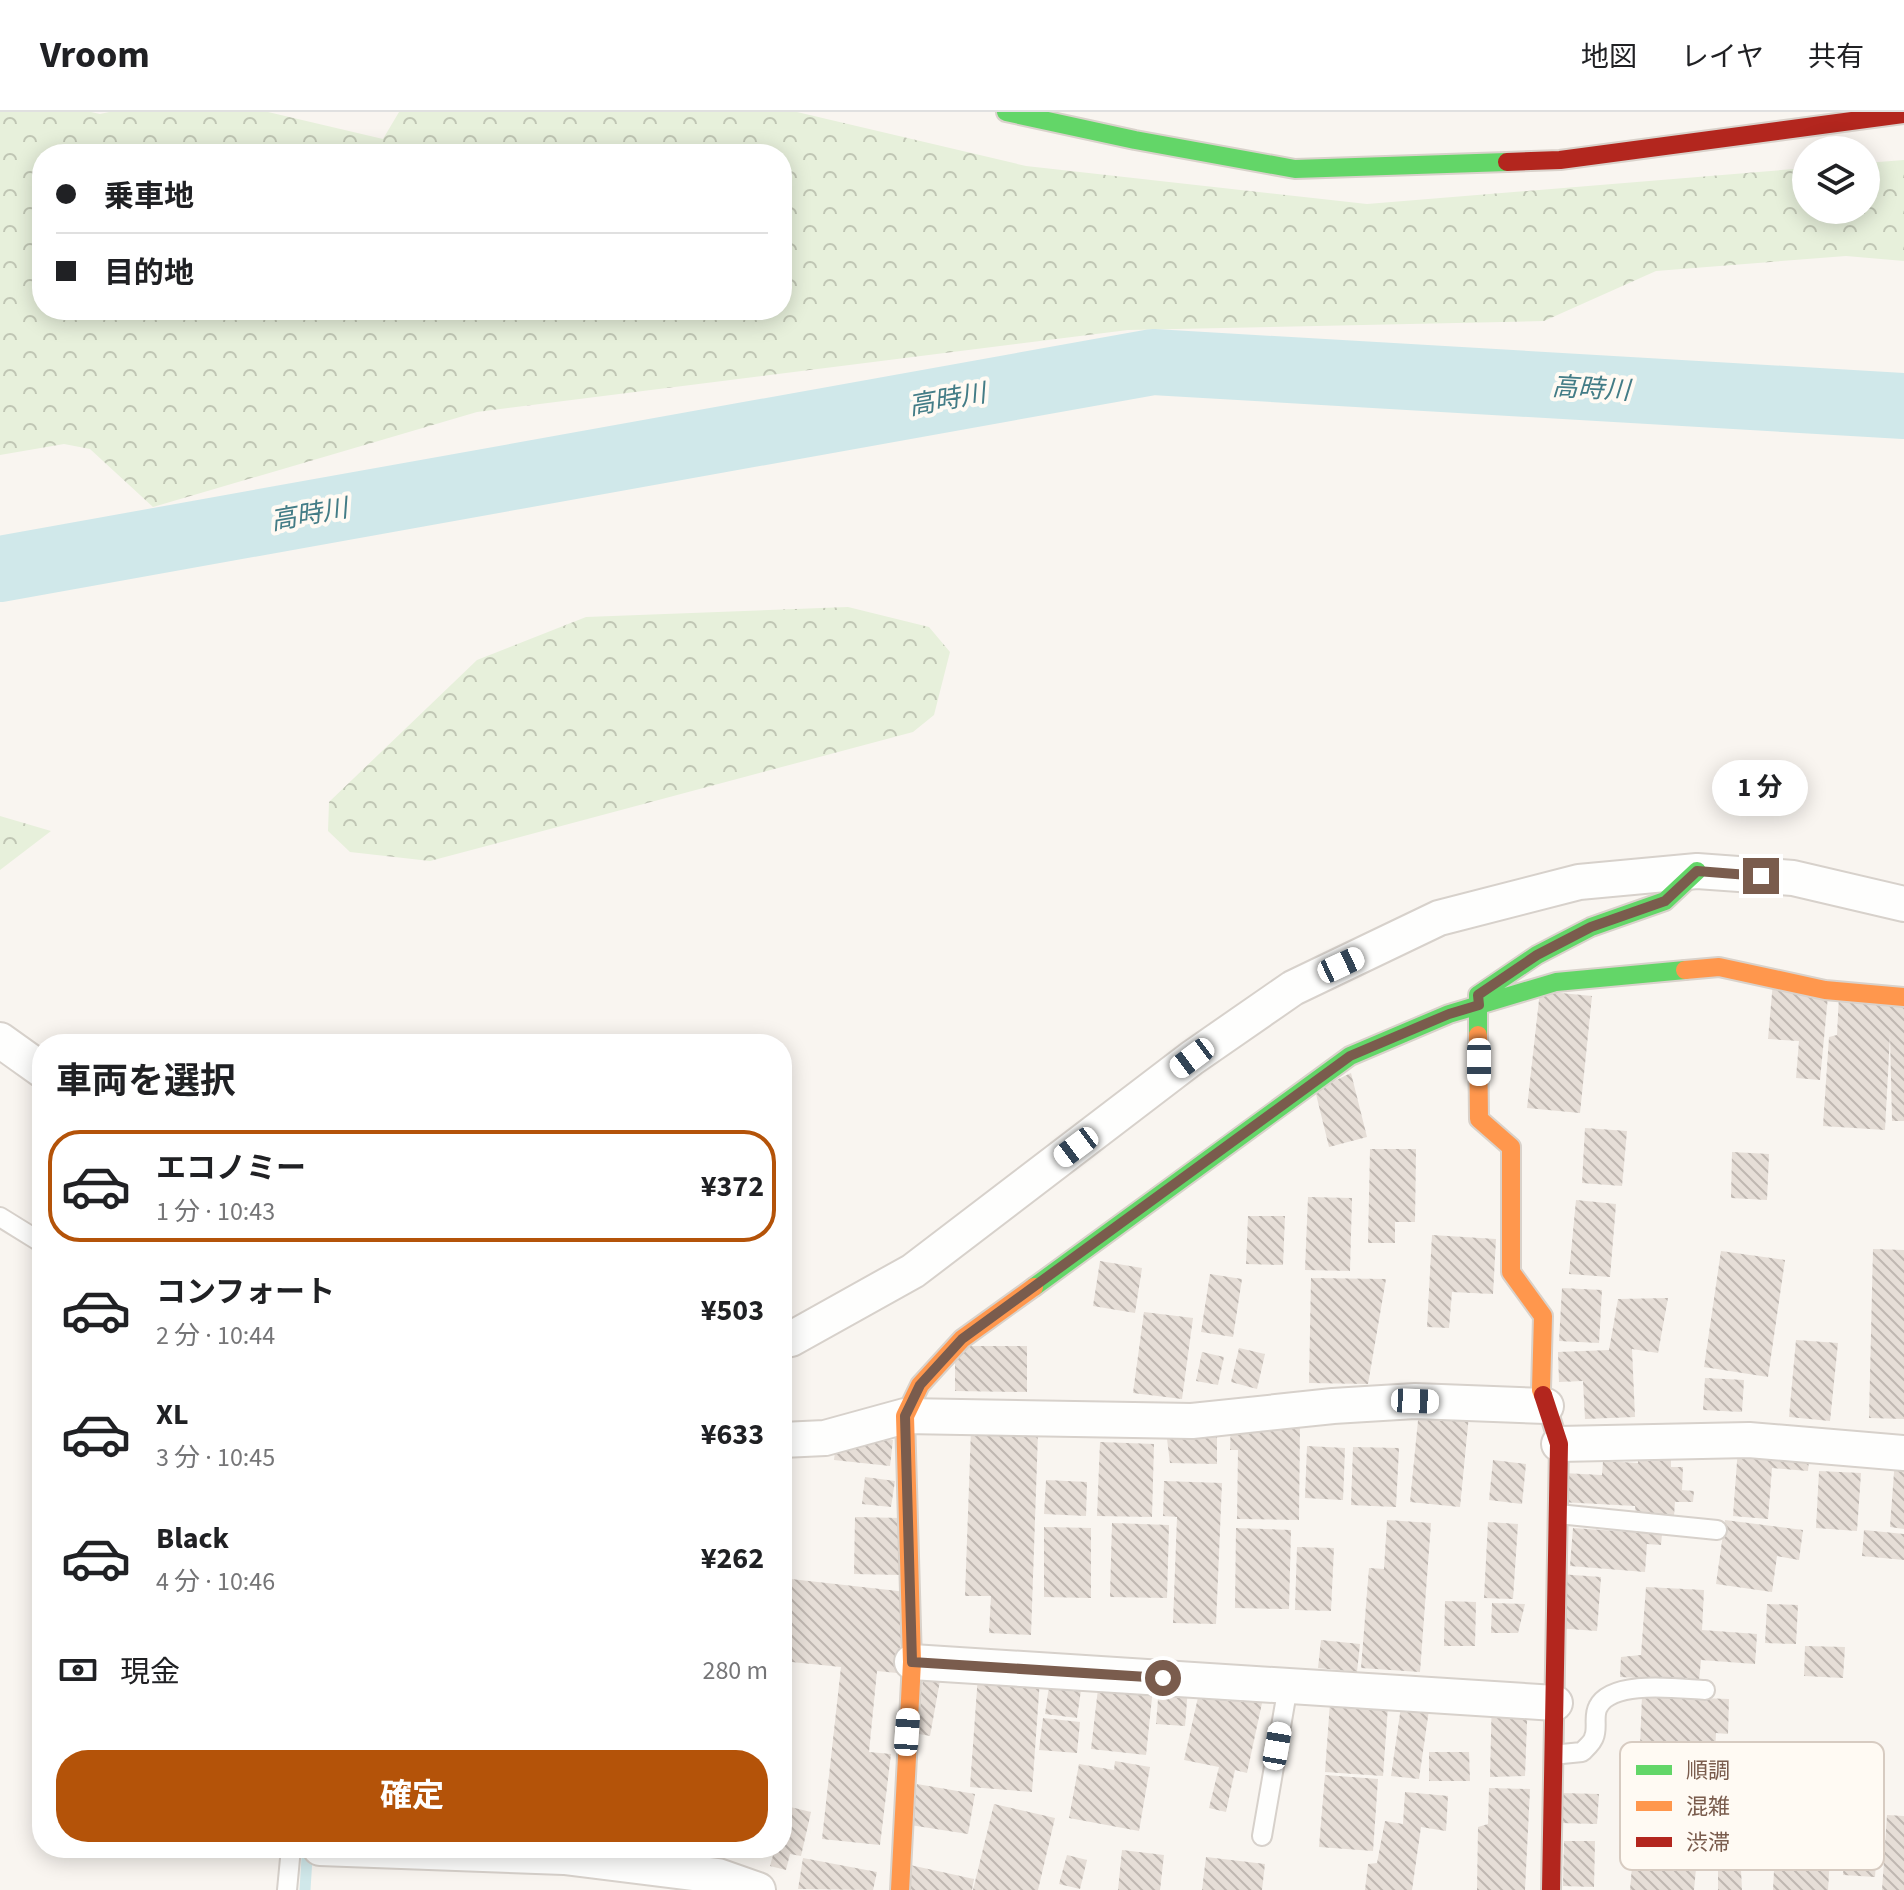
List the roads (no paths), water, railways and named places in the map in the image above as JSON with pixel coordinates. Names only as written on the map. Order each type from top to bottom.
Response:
[{"type":"street","points":[[1006,112],[1135,140],[1295,169],[1560,160],[1904,114]]},
{"type":"street","points":[[1551,1890],[1559,1444],[1541,1390],[1543,1316],[1511,1272],[1511,1147],[1479,1119],[1478,995],[1537,955],[1591,927],[1665,901],[1697,871]]},
{"type":"street","points":[[792,1338],[913,1271],[1192,1058],[1293,988],[1439,918],[1579,882],[1697,871],[1793,878],[1904,904]]},
{"type":"street","points":[[900,1890],[912,1662],[905,1416],[920,1385],[962,1339],[1350,1056],[1449,1014],[1556,982],[1719,967],[1825,990],[1904,997]]},
{"type":"street","points":[[0,1040],[32,1063]]},
{"type":"street","points":[[792,1440],[825,1438],[905,1416],[1192,1421],[1415,1401],[1546,1406]]},
{"type":"street","points":[[1559,1444],[1749,1440],[1904,1453]]},
{"type":"street","points":[[912,1662],[1555,1703]]},
{"type":"street","points":[[572,1858],[718,1876],[758,1890]]},
{"type":"lane","points":[[0,1217],[32,1237]]},
{"type":"lane","points":[[1558,1514],[1717,1530]]},
{"type":"lane","points":[[1262,1836],[1288,1686]]},
{"type":"lane","points":[[1554,1752],[1582,1752],[1594,1737],[1596,1711],[1602,1700],[1611,1695],[1644,1687],[1705,1690]]},
{"type":"lane","points":[[287,1890],[290,1858]]},
{"type":"waterway","name":"高時川","points":[[0,569],[1153,362],[1904,406]]},
{"type":"waterway","points":[[305,1890],[307,1858],[322,1859]]}]
